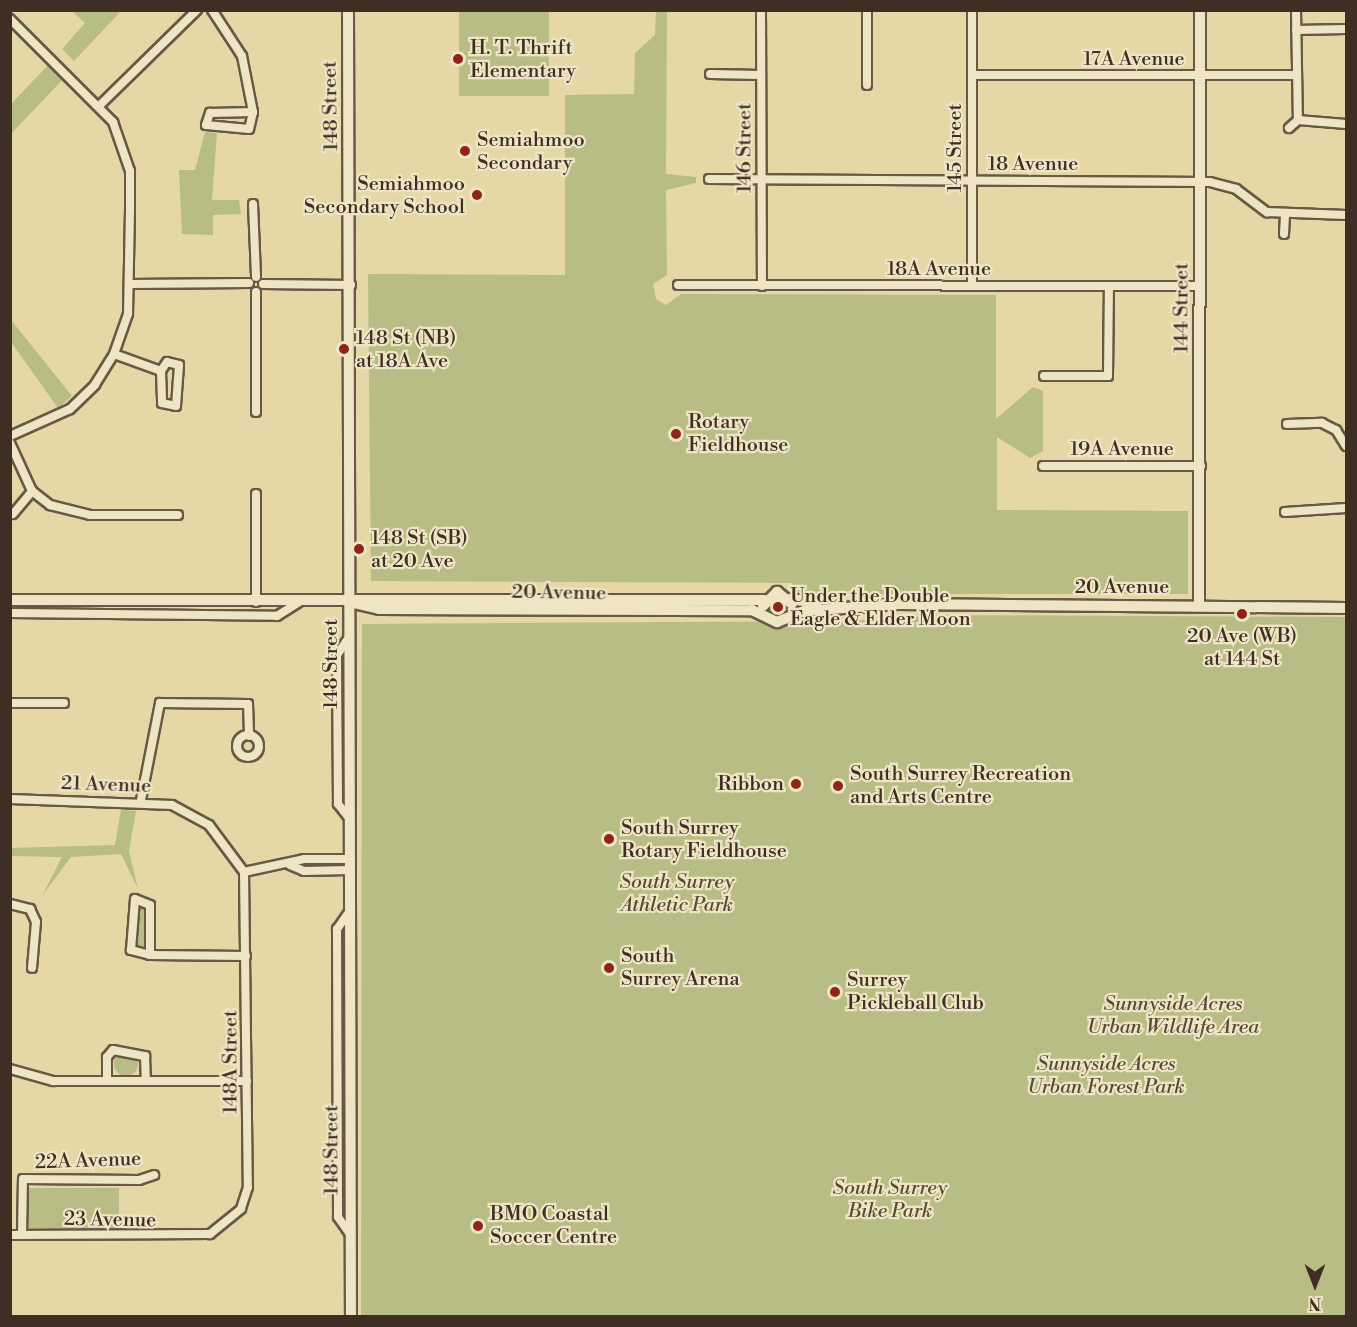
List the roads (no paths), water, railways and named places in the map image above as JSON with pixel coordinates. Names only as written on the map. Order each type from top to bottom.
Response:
[{"type":"street","points":[[99,106],[198,10]]},
{"type":"street","points":[[212,10],[242,56],[254,112],[249,129],[206,125],[210,113],[254,112]]},
{"type":"street","name":"148 Street","points":[[348,10],[351,285],[349,602],[351,1317]]},
{"type":"street","name":"146 Street","points":[[761,10],[762,286]]},
{"type":"street","points":[[867,10],[867,85]]},
{"type":"street","name":"145 Street","points":[[972,10],[972,286]]},
{"type":"street","name":"144 Street","points":[[1199,605],[1200,10]]},
{"type":"street","points":[[1289,128],[1297,116],[1296,10]]},
{"type":"street","points":[[10,19],[99,106],[122,141],[129,171],[130,284],[128,314],[114,354],[95,385],[70,409],[10,436]]},
{"type":"street","points":[[1296,30],[1347,29]]},
{"type":"street","points":[[710,74],[761,75]]},
{"type":"street","name":"17A Avenue","points":[[972,75],[1296,75]]},
{"type":"street","points":[[1297,116],[1347,124]]},
{"type":"street","name":"18 Avenue","points":[[709,179],[1200,182],[1223,184],[1257,207],[1285,214],[1347,215]]},
{"type":"street","points":[[253,204],[256,277],[263,284],[351,285]]},
{"type":"street","points":[[1284,234],[1285,214]]},
{"type":"street","points":[[130,284],[249,283],[256,277]]},
{"type":"street","points":[[249,283],[256,292],[256,412]]},
{"type":"street","points":[[256,292],[263,284]]},
{"type":"street","name":"18A Avenue","points":[[678,285],[1200,286]]},
{"type":"street","points":[[1044,376],[1108,376],[1109,286]]},
{"type":"street","points":[[114,354],[161,371]]},
{"type":"street","points":[[167,362],[179,365],[176,406],[162,403],[161,371],[167,362]]},
{"type":"street","points":[[1287,424],[1322,423],[1336,430],[1347,446]]},
{"type":"street","points":[[10,443],[32,491],[70,513],[178,515]]},
{"type":"street","name":"19A Avenue","points":[[1043,466],[1201,466]]},
{"type":"street","points":[[13,513],[32,491]]},
{"type":"street","points":[[256,494],[256,602]]},
{"type":"street","points":[[1285,512],[1347,508]]},
{"type":"street","name":"20 Avenue","points":[[10,600],[349,602],[764,600],[777,592],[790,599],[898,604],[1347,608]]},
{"type":"street","points":[[788,618],[790,599]]},
{"type":"street","points":[[764,600],[766,617]]},
{"type":"street","name":"20 Avenue","points":[[10,614],[277,616],[299,602]]},
{"type":"street","name":"20 Avenue","points":[[349,602],[380,609],[752,610],[766,617],[788,618],[804,611],[898,604]]},
{"type":"street","points":[[10,703],[64,703]]},
{"type":"street","points":[[141,800],[160,703],[248,704],[249,736]]},
{"type":"street","name":"21 Avenue","points":[[10,799],[141,800],[172,805],[209,825],[244,872]]},
{"type":"street","points":[[244,872],[290,865],[349,864]]},
{"type":"street","name":"148A Street","points":[[210,1234],[241,1209],[248,1187],[244,872]]},
{"type":"street","points":[[150,955],[150,904],[135,899],[131,950],[150,955],[246,956]]},
{"type":"street","points":[[10,904],[30,909],[36,922],[32,968]]},
{"type":"street","points":[[107,1080],[107,1057],[113,1050],[139,1051],[145,1056],[146,1081]]},
{"type":"street","points":[[10,1069],[53,1081],[247,1081]]},
{"type":"street","name":"22A Avenue","points":[[22,1235],[23,1179],[139,1180],[154,1175]]},
{"type":"street","name":"23 Avenue","points":[[10,1235],[210,1234]]},
{"type":"place","name":"H. T. Thrift Elementary","points":[[458,59]]},
{"type":"place","name":"Semiahmoo Secondary","points":[[465,151]]},
{"type":"place","name":"Semiahmoo Secondary School","points":[[477,195]]},
{"type":"place","name":"148 St (NB) at 18A Ave","points":[[344,349]]},
{"type":"place","name":"Rotary Fieldhouse","points":[[676,434]]},
{"type":"place","name":"148 St (SB) at 20 Ave","points":[[359,549]]},
{"type":"place","name":"Under the Double Eagle & Elder Moon","points":[[778,607]]},
{"type":"place","name":"20 Ave (WB) at 144 St","points":[[1242,614]]},
{"type":"place","name":"Ribbon","points":[[796,784]]},
{"type":"place","name":"South Surrey Recreation and Arts Centre","points":[[838,786]]},
{"type":"place","name":"South Surrey Rotary Fieldhouse","points":[[609,839]]},
{"type":"place","name":"South Surrey Arena","points":[[609,968]]},
{"type":"place","name":"Surrey Pickleball Club","points":[[835,992]]},
{"type":"place","name":"BMO Coastal Soccer Centre","points":[[478,1226]]},
{"type":"park label","name":"South Surrey Athletic Park","points":[[677,894]]},
{"type":"park label","name":"Sunnyside Acres Urban Wildlife Area","points":[[1173,1016]]},
{"type":"park label","name":"Sunnyside Acres Urban Forest Park","points":[[1106,1076]]},
{"type":"park label","name":"South Surrey Bike Park","points":[[890,1200]]}]
